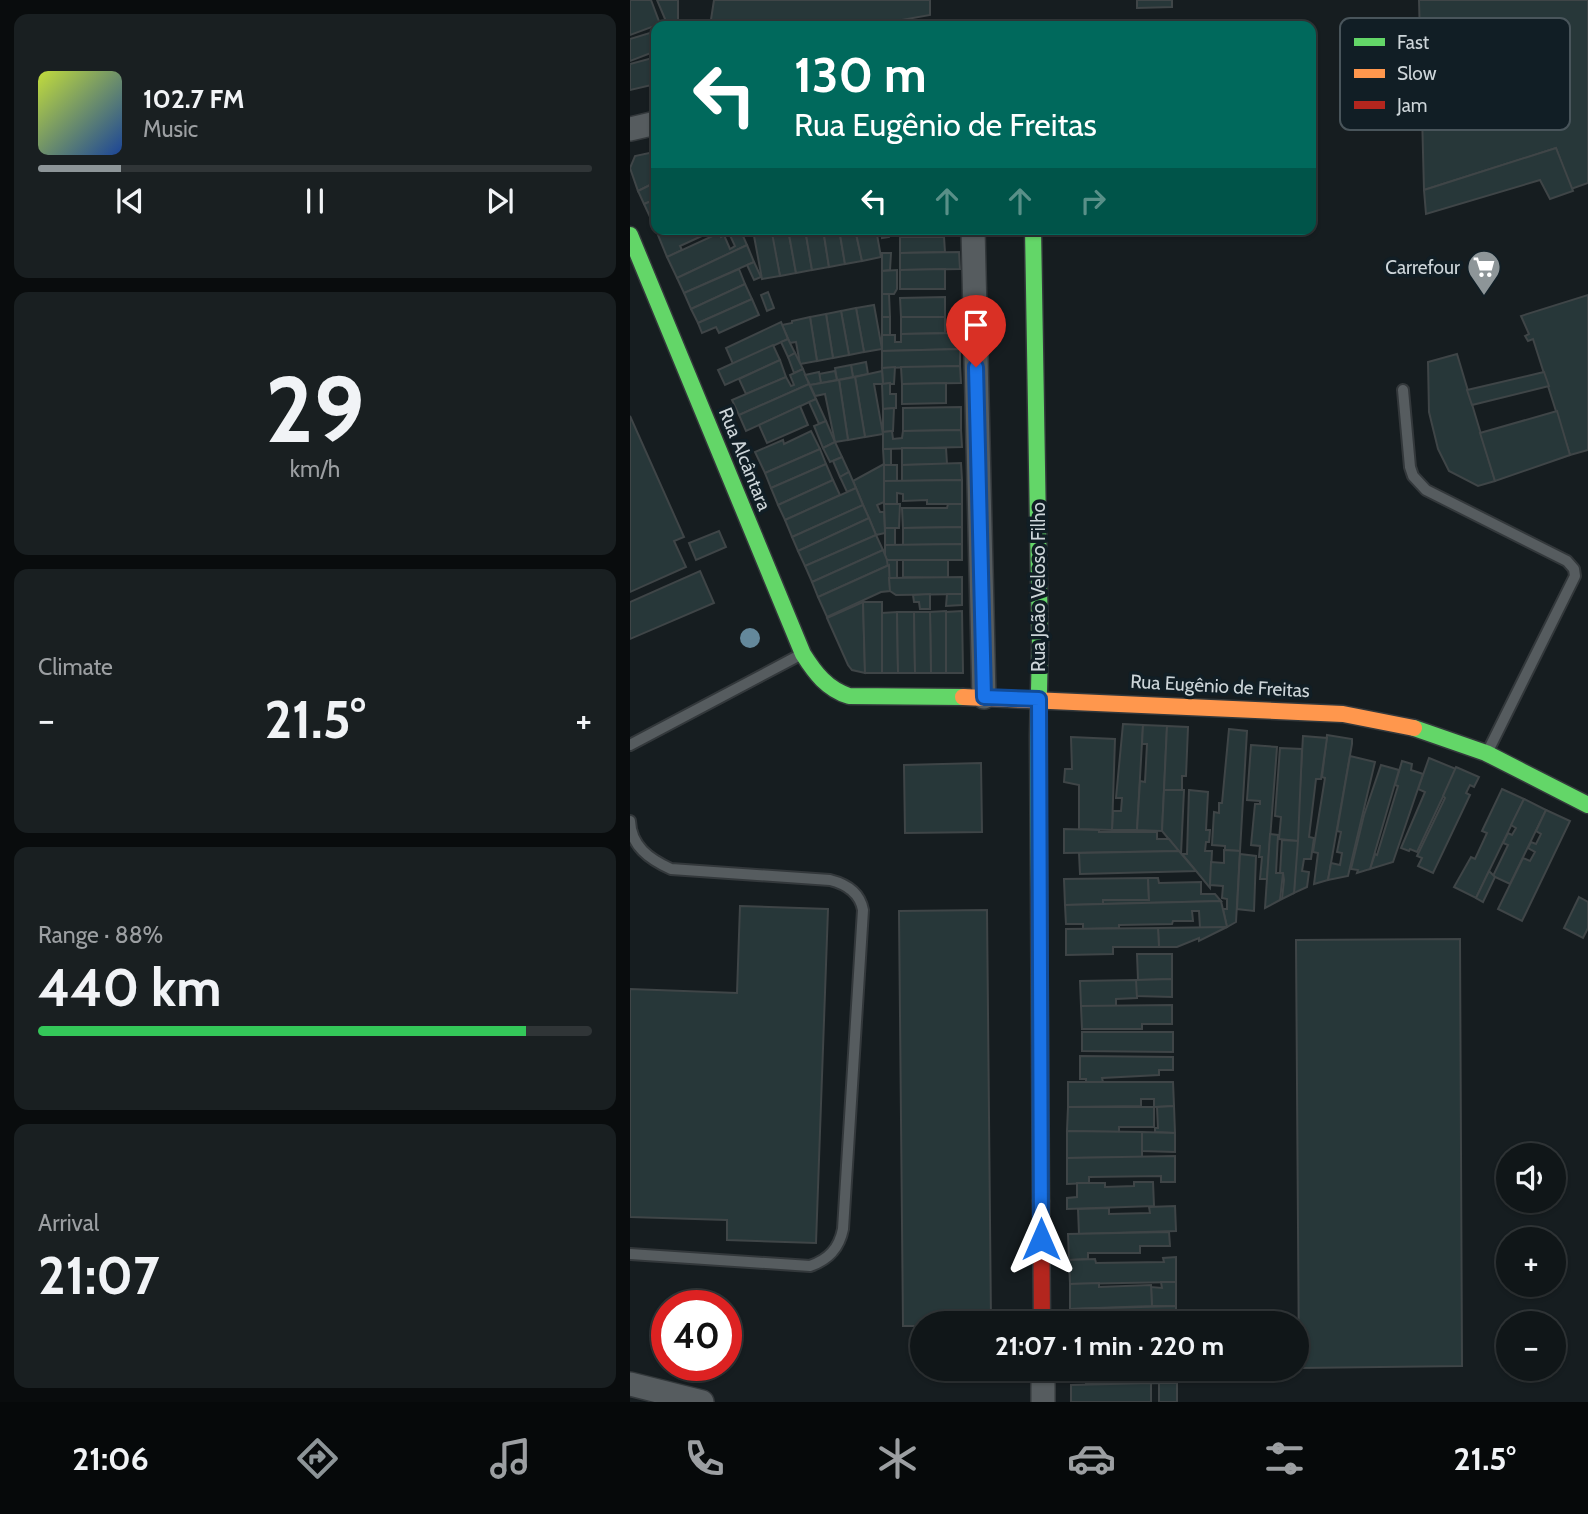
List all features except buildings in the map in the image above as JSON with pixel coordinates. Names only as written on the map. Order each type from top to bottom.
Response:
[{"type":"street","points":[[630,129],[651,124]]},
{"type":"street","name":"Rua Alcântara","points":[[630,235],[803,654],[820,681],[833,691]]},
{"type":"street","points":[[972,235],[984,697]]},
{"type":"street","name":"Rua João Veloso Filho","points":[[1033,235],[1040,645],[1042,1311]]},
{"type":"street","name":"Rua Eugênio de Freitas","points":[[833,691],[846,697],[859,698],[984,697],[1343,713],[1408,726],[1486,753],[1588,805]]},
{"type":"street","points":[[1042,1381],[1043,1402]]},
{"type":"street","points":[[630,1384],[702,1402]]},
{"type":"lane","points":[[1403,390],[1410,467],[1418,482],[1426,490],[1567,561],[1575,572],[1486,753]]},
{"type":"lane","points":[[630,745],[803,654]]},
{"type":"lane","points":[[630,821],[631,835],[638,846],[649,857],[671,869],[831,880],[849,888],[862,901],[863,909],[843,1230],[836,1249],[820,1263],[810,1266],[630,1254]]},
{"type":"traffic: fast","points":[[630,235],[803,654],[812,668],[828,685],[849,696],[963,697]]},
{"type":"traffic: fast","points":[[1033,235],[1040,645],[1038,736],[1041,1201]]},
{"type":"traffic: fast","points":[[1414,728],[1486,753],[1588,805]]},
{"type":"traffic: slow","points":[[963,697],[1343,714],[1414,728]]},
{"type":"traffic: jam","points":[[1041,1201],[1042,1311]]},
{"type":"place","name":"Carrefour","points":[[1484,297]]},
{"type":"route","points":[[976,367],[984,697],[1039,699],[1041,1239]]}]
